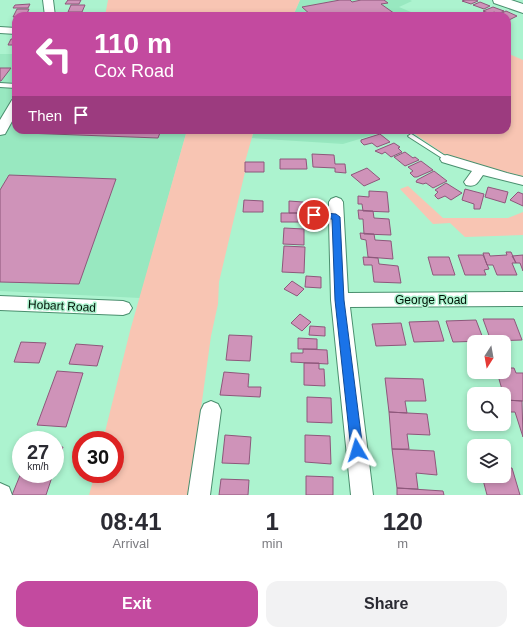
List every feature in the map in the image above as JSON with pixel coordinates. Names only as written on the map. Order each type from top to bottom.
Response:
[{"type":"main road","points":[[499,0],[523,9]]},
{"type":"street","points":[[48,0],[50,12]]},
{"type":"street","points":[[0,30],[12,31]]},
{"type":"street","points":[[0,131],[12,110]]},
{"type":"street","points":[[447,159],[480,170],[523,181]]},
{"type":"street","points":[[471,182],[480,170]]},
{"type":"street","points":[[314,215],[336,209],[340,300],[362,495]]},
{"type":"street","name":"George Road","points":[[340,300],[523,299]]},
{"type":"street","name":"Hobart Road","points":[[0,303],[123,308]]},
{"type":"street","points":[[199,495],[211,410]]},
{"type":"lane","points":[[0,85],[12,86]]},
{"type":"lane","points":[[411,136],[447,159]]},
{"type":"shaded area","points":[[108,0],[300,0],[295,12],[106,12]]},
{"type":"shaded area","points":[[300,0],[412,1],[399,7],[411,12],[295,12]]},
{"type":"shaded area","points":[[0,54],[12,54],[12,134],[186,134],[140,298],[0,291]]},
{"type":"shaded area","points":[[511,55],[523,60],[523,176],[492,170],[444,154],[415,134],[511,134]]},
{"type":"shaded area","points":[[186,134],[253,134],[245,162],[245,172],[219,282],[218,304],[211,336],[189,495],[89,495],[92,483],[124,483],[124,431],[105,431],[130,331]]},
{"type":"shaded area","points":[[253,134],[376,134],[343,144],[252,138]]},
{"type":"shaded area","points":[[408,186],[443,218],[508,218],[523,212],[523,235],[465,237],[450,223],[433,224],[400,189]]},
{"type":"building","points":[[68,0],[81,0],[79,4],[65,4]]},
{"type":"building","points":[[340,0],[350,0],[352,2],[361,0],[384,0],[388,3],[381,4],[392,12],[308,12],[302,7]]},
{"type":"building","points":[[462,1],[478,1],[471,4]]},
{"type":"building","points":[[480,2],[490,6],[484,9],[473,5]]},
{"type":"building","points":[[30,4],[28,8],[13,8],[15,5]]},
{"type":"building","points":[[71,5],[85,5],[82,12],[68,12]]},
{"type":"building","points":[[493,7],[504,11],[486,12],[483,11]]},
{"type":"building","points":[[17,9],[29,9],[28,12],[16,12]]},
{"type":"building","points":[[511,13],[517,16],[511,19]]},
{"type":"building","points":[[11,39],[12,39],[12,45],[8,45]]},
{"type":"building","points":[[0,68],[11,68],[1,81],[0,81]]},
{"type":"building","points":[[52,134],[160,134],[158,138]]},
{"type":"building","points":[[380,134],[390,142],[377,147],[372,143],[364,145],[361,142],[361,140]]},
{"type":"building","points":[[394,143],[400,147],[398,148],[402,152],[391,157],[385,152],[382,154],[375,151]]},
{"type":"building","points":[[405,152],[413,158],[415,157],[419,160],[405,166],[394,157]]},
{"type":"building","points":[[312,154],[334,155],[335,164],[345,164],[346,173],[335,172],[335,168],[313,167]]},
{"type":"building","points":[[280,159],[306,159],[307,169],[280,169]]},
{"type":"building","points":[[421,161],[433,170],[414,177],[410,173],[413,171],[408,167]]},
{"type":"building","points":[[245,162],[264,162],[264,172],[245,172]]},
{"type":"building","points":[[367,168],[380,179],[364,186],[351,175]]},
{"type":"building","points":[[434,171],[447,181],[433,188],[426,183],[423,184],[416,182],[417,180]]},
{"type":"building","points":[[9,175],[116,179],[79,284],[0,282],[0,190]]},
{"type":"building","points":[[446,183],[462,193],[451,200],[445,196],[438,199],[435,195],[438,192],[435,190]]},
{"type":"building","points":[[488,187],[508,192],[505,203],[485,197]]},
{"type":"building","points":[[465,189],[484,194],[480,209],[474,209],[474,204],[462,200]]},
{"type":"building","points":[[369,191],[387,192],[389,212],[363,211],[362,204],[358,204],[358,196],[369,197]]},
{"type":"building","points":[[518,192],[523,194],[523,206],[510,200]]},
{"type":"building","points":[[244,200],[263,201],[263,212],[243,212]]},
{"type":"building","points":[[289,201],[303,202],[303,213],[289,213]]},
{"type":"building","points":[[358,210],[373,211],[374,218],[389,219],[391,235],[364,234],[363,219],[359,219]]},
{"type":"building","points":[[281,213],[303,213],[303,222],[281,222]]},
{"type":"building","points":[[284,228],[304,229],[304,245],[283,244]]},
{"type":"building","points":[[360,233],[374,234],[375,240],[391,241],[393,259],[368,257],[366,240],[361,239]]},
{"type":"building","points":[[284,246],[305,247],[304,273],[282,272]]},
{"type":"building","points":[[506,252],[511,252],[516,263],[512,263],[517,275],[497,275],[493,265],[487,265],[483,253],[489,253],[490,256],[507,255]]},
{"type":"building","points":[[458,255],[483,255],[489,269],[484,270],[486,275],[465,275]]},
{"type":"building","points":[[523,255],[523,271],[520,263],[516,263],[512,256]]},
{"type":"building","points":[[363,257],[378,258],[379,264],[398,266],[401,283],[374,282],[372,265],[364,265]]},
{"type":"building","points":[[428,257],[449,257],[455,275],[433,275]]},
{"type":"building","points":[[306,276],[321,277],[321,288],[305,287]]},
{"type":"building","points":[[292,281],[304,289],[297,296],[284,289]]},
{"type":"building","points":[[300,314],[311,322],[302,331],[291,323]]},
{"type":"building","points":[[483,319],[514,319],[522,340],[511,340],[511,335],[489,335]]},
{"type":"building","points":[[476,320],[482,335],[467,335],[467,342],[453,342],[446,321]]},
{"type":"building","points":[[438,321],[444,341],[414,342],[409,322]]},
{"type":"building","points":[[401,323],[406,345],[376,346],[372,324]]},
{"type":"building","points":[[310,326],[325,327],[325,336],[309,335]]},
{"type":"building","points":[[229,335],[252,336],[250,361],[226,360]]},
{"type":"building","points":[[298,338],[317,339],[317,349],[298,349]]},
{"type":"building","points":[[21,342],[46,343],[39,363],[14,362]]},
{"type":"building","points":[[76,344],[103,346],[97,366],[69,364]]},
{"type":"building","points":[[303,349],[327,350],[328,364],[291,362],[291,353],[303,353]]},
{"type":"building","points":[[304,363],[319,363],[319,369],[324,369],[325,386],[304,385]]},
{"type":"building","points":[[511,368],[514,368],[516,373],[523,373],[523,401],[511,400],[511,387],[501,387],[499,379],[511,379]]},
{"type":"building","points":[[57,371],[83,373],[66,427],[37,425]]},
{"type":"building","points":[[224,372],[249,374],[248,387],[261,387],[260,397],[220,395]]},
{"type":"building","points":[[385,378],[423,379],[426,401],[405,401],[407,413],[389,412]]},
{"type":"building","points":[[307,397],[331,398],[332,423],[307,422]]},
{"type":"building","points":[[511,400],[522,401],[523,437],[515,412],[511,412]]},
{"type":"building","points":[[389,412],[427,414],[430,435],[407,434],[409,449],[392,449]]},
{"type":"building","points":[[225,435],[251,437],[249,464],[222,463]]},
{"type":"building","points":[[305,435],[330,436],[331,464],[305,462]]},
{"type":"building","points":[[392,449],[434,451],[437,475],[416,473],[418,489],[397,488]]},
{"type":"building","points":[[512,468],[520,495],[487,495],[484,483],[511,483]]},
{"type":"building","points":[[306,476],[333,477],[333,495],[306,495]]},
{"type":"building","points":[[221,479],[249,480],[248,495],[219,495]]},
{"type":"building","points":[[17,483],[50,483],[46,495],[12,495]]},
{"type":"building","points":[[397,488],[443,491],[444,495],[397,495]]},
{"type":"route","points":[[314,215],[336,217],[340,300],[357,450]]}]
